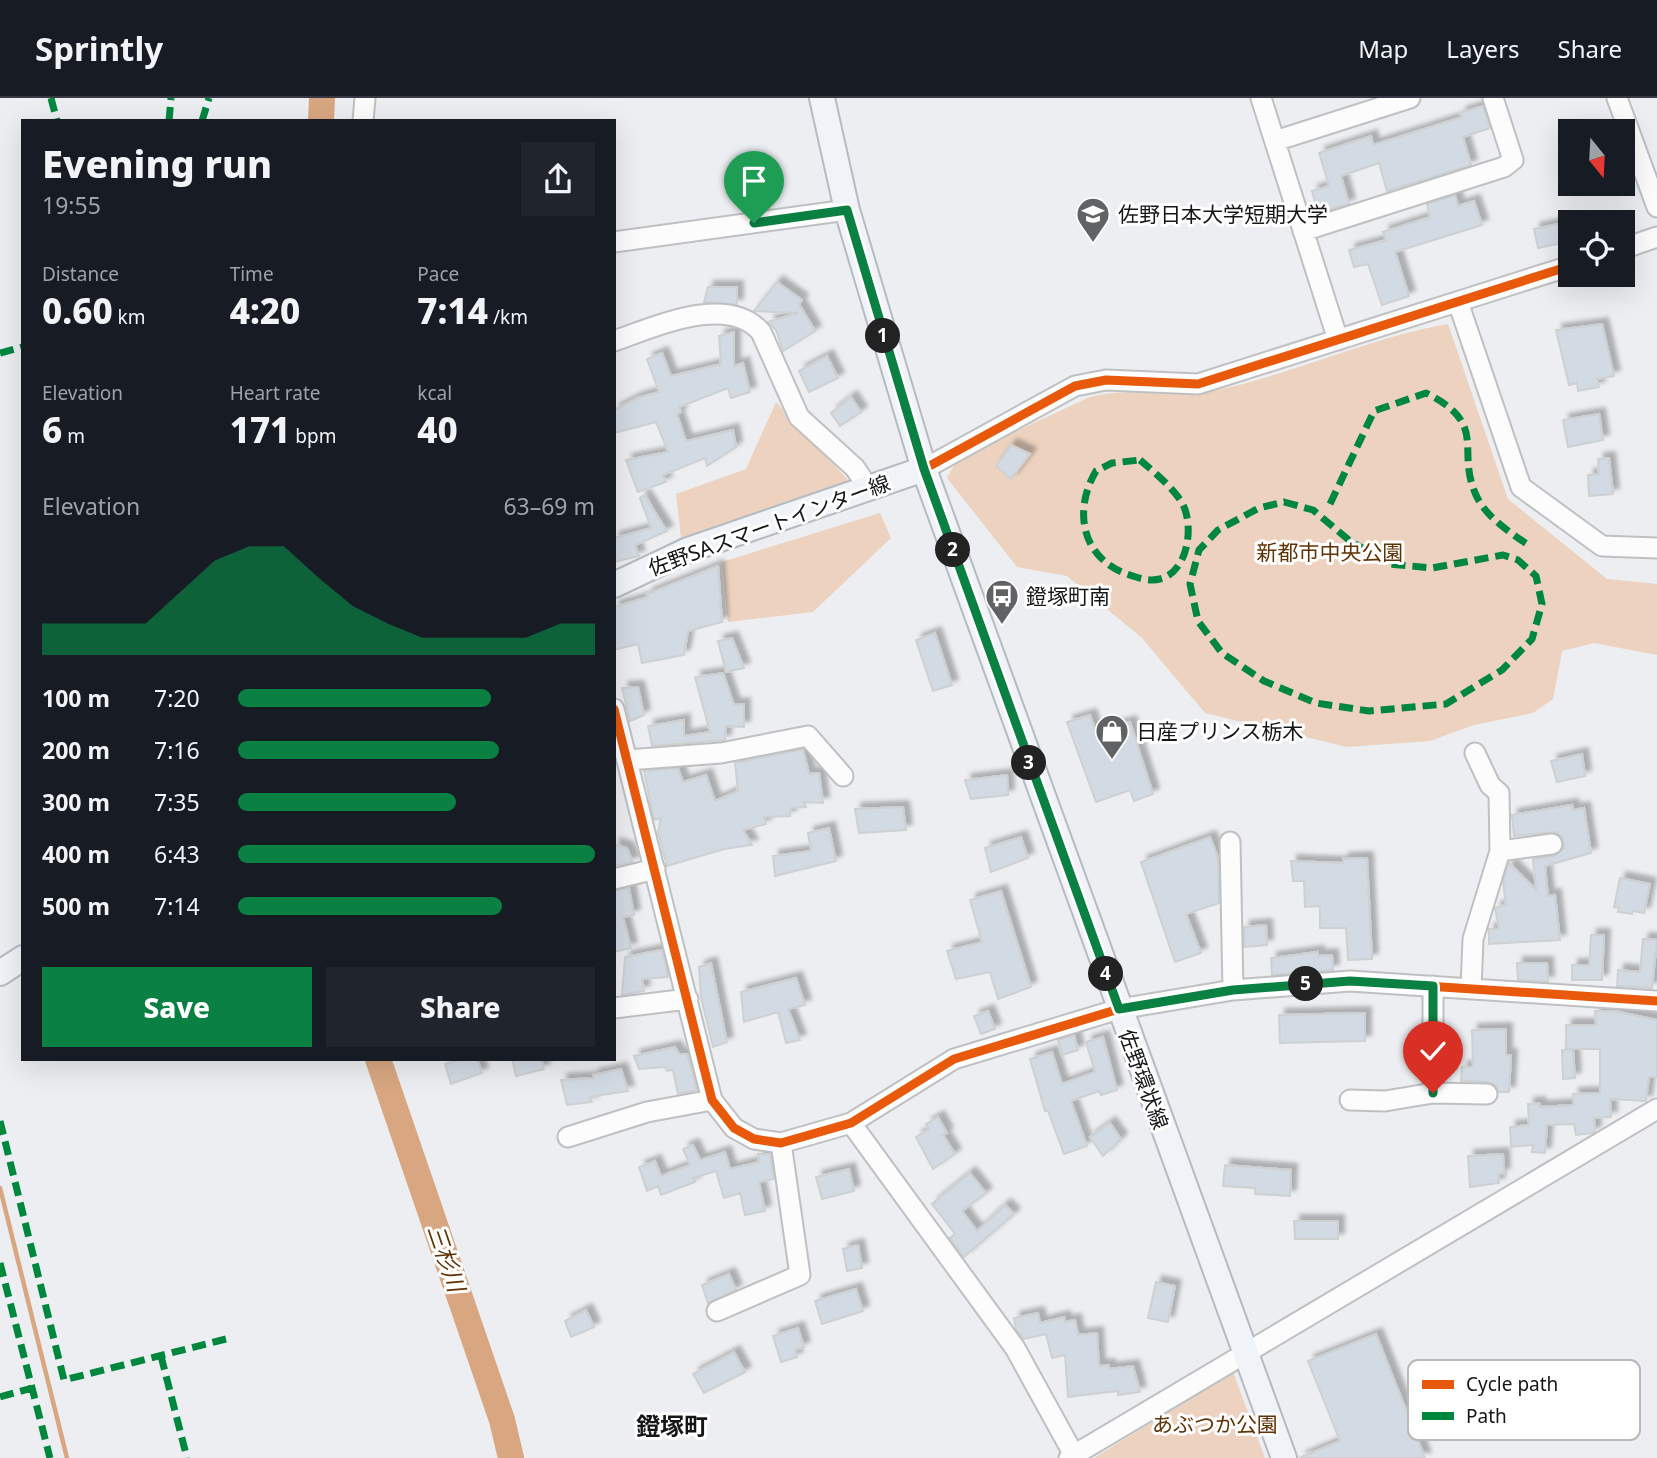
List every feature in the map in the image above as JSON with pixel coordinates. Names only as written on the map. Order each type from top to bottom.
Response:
[{"type":"main road","name":"佐野環状線","points":[[822,98],[847,210],[924,469],[1284,1458]]},
{"type":"main road","name":"佐野SAスマートインター線","points":[[616,583],[688,550],[924,469]]},
{"type":"main road","points":[[0,973],[21,959]]},
{"type":"street","points":[[363,119],[365,98]]},
{"type":"street","points":[[1261,98],[1338,340]]},
{"type":"street","points":[[1275,141],[1410,98]]},
{"type":"street","points":[[1303,231],[1504,167],[1513,159],[1493,98]]},
{"type":"street","points":[[1616,98],[1657,207]]},
{"type":"street","points":[[616,242],[847,210]]},
{"type":"street","points":[[1635,245],[1657,237]]},
{"type":"street","points":[[924,469],[1075,386],[1106,380],[1198,384],[1558,270]]},
{"type":"street","points":[[1458,302],[1521,487],[1602,546],[1657,548]]},
{"type":"street","points":[[616,340],[687,317],[737,315],[751,320],[761,332],[799,417],[855,468],[869,489]]},
{"type":"street","points":[[616,717],[712,1100],[734,1128],[754,1139],[781,1143],[850,1123],[954,1059],[1119,1009],[1233,990],[1350,981],[1657,1001]]},
{"type":"street","points":[[627,760],[721,753],[808,736],[842,776]]},
{"type":"street","points":[[1471,989],[1473,939],[1500,850],[1499,793],[1490,785],[1475,753]]},
{"type":"street","points":[[1230,842],[1233,990]]},
{"type":"street","points":[[1500,850],[1552,844]]},
{"type":"street","points":[[616,879],[655,869]]},
{"type":"street","points":[[1433,986],[1433,1093]]},
{"type":"street","points":[[616,1008],[688,999]]},
{"type":"street","points":[[1350,1100],[1385,1101],[1433,1093],[1486,1094]]},
{"type":"street","points":[[568,1137],[647,1112],[712,1100]]},
{"type":"street","points":[[850,1123],[1015,1348],[1071,1456],[1657,1109]]},
{"type":"street","points":[[717,1311],[800,1275],[781,1143]]},
{"type":"green space","name":"新都市中央公園","points":[[1448,324],[1508,499],[1607,579],[1657,584],[1657,655],[1594,643],[1562,651],[1553,699],[1533,713],[1474,725],[1430,741],[1347,747],[1205,713],[1142,638],[1067,576],[1017,567],[947,478],[958,458],[1090,397],[1120,393],[1181,394],[1212,391],[1272,376],[1388,338]]},
{"type":"green space","points":[[776,402],[849,481],[681,538],[676,494],[746,469]]},
{"type":"green space","points":[[880,513],[891,538],[813,612],[728,622],[722,562]]},
{"type":"green space","name":"あぶつか公園","points":[[1233,1372],[1265,1458],[1094,1458]]},
{"type":"building","points":[[1483,106],[1490,128],[1463,137],[1471,165],[1387,191],[1379,163],[1341,176],[1349,204],[1318,213],[1312,191],[1329,186],[1319,153],[1371,136],[1373,145],[1462,117],[1460,113]]},
{"type":"building","points":[[1455,195],[1458,206],[1474,201],[1482,225],[1395,252],[1409,296],[1382,305],[1368,264],[1354,267],[1349,250],[1386,240],[1383,232],[1430,217],[1427,204]]},
{"type":"building","points":[[1558,224],[1558,244],[1538,248],[1534,229]]},
{"type":"building","points":[[777,282],[802,300],[799,304],[815,331],[783,351],[776,330],[768,322],[798,313],[754,311]]},
{"type":"building","points":[[708,287],[737,287],[737,305],[704,302]]},
{"type":"building","points":[[1602,324],[1614,376],[1597,379],[1599,387],[1578,391],[1577,383],[1569,385],[1556,330]]},
{"type":"building","points":[[734,332],[734,366],[743,363],[750,392],[731,398],[728,388],[679,407],[681,412],[677,414],[686,441],[733,430],[736,447],[707,466],[705,458],[663,475],[666,482],[638,492],[626,460],[668,452],[656,422],[616,432],[616,409],[637,398],[659,392],[647,359],[662,353],[671,376],[721,364],[719,336]]},
{"type":"building","points":[[827,356],[838,378],[809,392],[799,371]]},
{"type":"building","points":[[851,397],[861,412],[840,426],[831,413]]},
{"type":"building","points":[[1599,414],[1603,440],[1568,447],[1563,420]]},
{"type":"building","points":[[1011,445],[1030,454],[1011,479],[996,466]]},
{"type":"building","points":[[1609,458],[1613,494],[1589,496],[1588,475],[1599,474],[1598,459]]},
{"type":"building","points":[[644,495],[667,531],[635,545],[639,556],[616,562],[616,537],[651,528],[640,498]]},
{"type":"building","points":[[718,566],[722,622],[688,631],[684,655],[642,663],[638,644],[616,650],[616,606],[648,597],[647,594]]},
{"type":"building","points":[[935,633],[952,685],[933,691],[916,640]]},
{"type":"building","points":[[732,638],[744,668],[726,672],[718,641]]},
{"type":"building","points":[[723,673],[734,705],[744,704],[744,727],[726,726],[725,740],[652,746],[648,726],[684,720],[684,736],[710,732],[695,677]]},
{"type":"building","points":[[638,687],[644,715],[630,721],[622,688]]},
{"type":"building","name":"日産プリンス栃木","points":[[1090,715],[1096,732],[1130,722],[1153,794],[1134,801],[1130,790],[1096,802],[1067,722]]},
{"type":"building","points":[[803,749],[809,774],[819,773],[823,803],[804,802],[806,807],[791,808],[790,816],[764,817],[766,824],[743,830],[752,845],[724,849],[667,866],[658,832],[661,818],[654,820],[644,771],[678,768],[683,782],[706,775],[715,801],[738,791],[735,763]]},
{"type":"building","points":[[1582,754],[1585,776],[1557,782],[1551,761]]},
{"type":"building","points":[[1007,775],[1008,795],[971,799],[965,780]]},
{"type":"building","points":[[1572,805],[1573,810],[1584,808],[1591,853],[1545,866],[1548,896],[1555,895],[1560,940],[1489,944],[1489,929],[1499,929],[1495,908],[1506,905],[1503,881],[1509,863],[1536,890],[1533,859],[1554,856],[1564,848],[1562,837],[1556,832],[1514,836],[1512,815]]},
{"type":"building","points":[[903,807],[906,830],[859,833],[855,809]]},
{"type":"building","points":[[829,828],[836,861],[775,876],[773,856],[811,851],[808,833]]},
{"type":"building","points":[[1021,837],[1028,858],[991,872],[985,848]]},
{"type":"building","points":[[1210,837],[1218,858],[1219,903],[1186,914],[1201,953],[1175,962],[1141,862]]},
{"type":"building","points":[[616,845],[627,848],[633,862],[616,866]]},
{"type":"building","points":[[1367,858],[1372,959],[1348,960],[1346,928],[1320,928],[1320,906],[1305,907],[1304,881],[1293,881],[1291,861],[1343,863],[1343,859]]},
{"type":"building","points":[[1620,878],[1650,884],[1644,913],[1618,912],[1619,908],[1614,907]]},
{"type":"building","points":[[629,888],[634,915],[623,917],[631,948],[616,952],[616,891]]},
{"type":"building","points":[[1001,891],[1031,987],[998,999],[990,972],[956,979],[947,951],[982,942],[970,900]]},
{"type":"building","points":[[1266,925],[1267,945],[1244,947],[1244,927]]},
{"type":"building","points":[[1591,935],[1604,935],[1602,980],[1572,980],[1572,965],[1589,965]]},
{"type":"building","points":[[1643,939],[1657,940],[1652,988],[1617,986],[1618,970],[1640,972]]},
{"type":"building","points":[[662,950],[668,977],[642,979],[644,991],[622,995],[625,957]]},
{"type":"building","points":[[1318,952],[1318,956],[1332,955],[1333,970],[1272,975],[1271,958]]},
{"type":"building","points":[[711,963],[727,1042],[713,1047],[701,997],[699,967]]},
{"type":"building","points":[[1517,963],[1547,963],[1548,982],[1518,980]]},
{"type":"building","points":[[796,978],[805,1005],[788,1009],[800,1040],[786,1043],[778,1012],[744,1022],[741,992]]},
{"type":"building","points":[[988,1011],[995,1029],[981,1034],[974,1016]]},
{"type":"building","points":[[1595,1011],[1615,1011],[1657,1020],[1657,1077],[1649,1077],[1646,1101],[1610,1099],[1611,1117],[1594,1118],[1595,1131],[1592,1133],[1576,1135],[1574,1124],[1547,1125],[1545,1153],[1532,1152],[1533,1145],[1511,1147],[1510,1127],[1529,1125],[1528,1104],[1539,1103],[1540,1107],[1574,1105],[1573,1094],[1600,1093],[1600,1049],[1566,1049],[1566,1025],[1596,1025]]},
{"type":"building","points":[[1365,1013],[1365,1041],[1280,1043],[1279,1015]]},
{"type":"building","points":[[1506,1029],[1506,1055],[1511,1055],[1509,1092],[1499,1092],[1494,1084],[1488,1082],[1461,1081],[1462,1067],[1473,1067],[1472,1030]]},
{"type":"building","points":[[1074,1035],[1078,1050],[1062,1055],[1058,1040]]},
{"type":"building","points":[[1103,1037],[1117,1090],[1101,1095],[1099,1091],[1071,1101],[1087,1146],[1064,1154],[1048,1111],[1045,1111],[1030,1059],[1052,1052],[1062,1084],[1095,1072],[1086,1042]]},
{"type":"building","points":[[675,1047],[679,1054],[687,1054],[697,1090],[678,1094],[673,1070],[667,1071],[665,1067],[639,1069],[634,1056]]},
{"type":"building","points":[[1562,1050],[1573,1050],[1575,1078],[1563,1079]]},
{"type":"building","points":[[455,1061],[478,1061],[482,1073],[451,1084],[445,1064]]},
{"type":"building","points":[[512,1061],[542,1061],[544,1069],[516,1076]]},
{"type":"building","points":[[621,1069],[628,1091],[590,1097],[592,1102],[567,1105],[561,1080],[594,1078],[593,1075]]},
{"type":"building","points":[[938,1117],[947,1133],[943,1135],[955,1154],[933,1169],[916,1137],[929,1129],[926,1124]]},
{"type":"building","points":[[1110,1123],[1121,1139],[1103,1156],[1090,1137]]},
{"type":"building","points":[[693,1145],[700,1160],[725,1152],[730,1169],[759,1162],[758,1154],[770,1154],[774,1179],[759,1182],[765,1211],[745,1215],[740,1193],[724,1198],[716,1171],[693,1178],[695,1182],[661,1195],[658,1186],[647,1191],[639,1167],[655,1161],[661,1176],[690,1165],[683,1149]]},
{"type":"building","points":[[1503,1154],[1504,1174],[1498,1174],[1499,1183],[1470,1187],[1468,1156]]},
{"type":"building","points":[[1225,1165],[1291,1170],[1290,1196],[1255,1194],[1255,1188],[1223,1186]]},
{"type":"building","points":[[849,1169],[854,1191],[822,1199],[816,1177]]},
{"type":"building","points":[[970,1173],[986,1193],[962,1211],[977,1231],[1005,1205],[1014,1214],[964,1257],[950,1238],[955,1234],[932,1204]]},
{"type":"building","points":[[1294,1221],[1338,1221],[1338,1239],[1295,1239]]},
{"type":"building","points":[[858,1245],[862,1268],[847,1271],[843,1249]]},
{"type":"building","points":[[729,1274],[736,1290],[708,1303],[702,1285]]},
{"type":"building","points":[[1156,1282],[1175,1286],[1168,1322],[1148,1318]]},
{"type":"building","points":[[856,1289],[863,1311],[822,1324],[815,1301]]},
{"type":"building","points":[[586,1310],[594,1327],[571,1337],[565,1321]]},
{"type":"building","points":[[1038,1313],[1040,1323],[1064,1317],[1065,1322],[1075,1320],[1078,1335],[1097,1333],[1099,1366],[1109,1365],[1109,1369],[1133,1366],[1140,1392],[1118,1395],[1118,1391],[1068,1397],[1065,1355],[1052,1358],[1046,1334],[1024,1339],[1016,1329],[1014,1318]]},
{"type":"building","points":[[798,1328],[804,1347],[795,1350],[797,1357],[781,1362],[773,1336]]},
{"type":"building","points":[[1376,1334],[1408,1415],[1408,1440],[1418,1440],[1425,1458],[1299,1458],[1340,1441],[1308,1361]]},
{"type":"building","points":[[734,1352],[745,1372],[704,1393],[693,1374]]},
{"type":"waterway","name":"三杉川","points":[[321,119],[322,98]]},
{"type":"waterway","name":"三杉川","points":[[379,1061],[502,1420],[511,1458]]},
{"type":"waterway","points":[[0,1188],[67,1458]]},
{"type":"marked path","points":[[51,98],[56,119]]},
{"type":"marked path","points":[[169,119],[171,98]]},
{"type":"marked path","points":[[203,119],[209,98]]},
{"type":"marked path","points":[[0,353],[21,348]]},
{"type":"marked path","points":[[1330,504],[1374,411],[1426,393],[1446,405],[1458,416],[1464,427],[1470,479],[1480,503],[1498,523],[1527,544]]},
{"type":"marked path","points":[[1140,460],[1177,495],[1188,521],[1187,546],[1183,557],[1170,575],[1155,580],[1133,576],[1109,565],[1098,555],[1085,529],[1085,500],[1096,471],[1112,463],[1140,460]]},
{"type":"marked path","points":[[1284,502],[1313,510],[1350,541],[1390,564],[1432,568],[1503,555],[1518,560],[1536,576],[1542,604],[1532,639],[1502,670],[1446,704],[1369,711],[1316,703],[1264,681],[1222,653],[1198,621],[1190,584],[1199,550],[1218,530],[1259,508],[1284,502]]},
{"type":"marked path","points":[[0,1121],[64,1380],[226,1339]]},
{"type":"marked path","points":[[0,1263],[50,1458]]},
{"type":"marked path","points":[[161,1356],[187,1458]]},
{"type":"marked path","points":[[0,1397],[32,1388]]},
{"type":"cycle path","points":[[924,469],[1075,386],[1106,380],[1198,384],[1558,270]]},
{"type":"cycle path","points":[[616,717],[712,1100],[734,1128],[754,1139],[781,1143],[851,1123],[954,1059],[1119,1009],[1233,990],[1350,981],[1657,1001]]},
{"type":"place","name":"佐野日本大学短期大学","points":[[1093,244]]},
{"type":"place","name":"鐙塚町南","points":[[1002,626]]},
{"type":"place","name":"日産プリンス栃木","points":[[1112,761]]},
{"type":"district","name":"鐙塚町","points":[[672,1425]]},
{"type":"route","points":[[754,223],[847,210],[924,469],[1119,1009],[1233,990],[1350,981],[1433,986],[1433,1093]]}]
